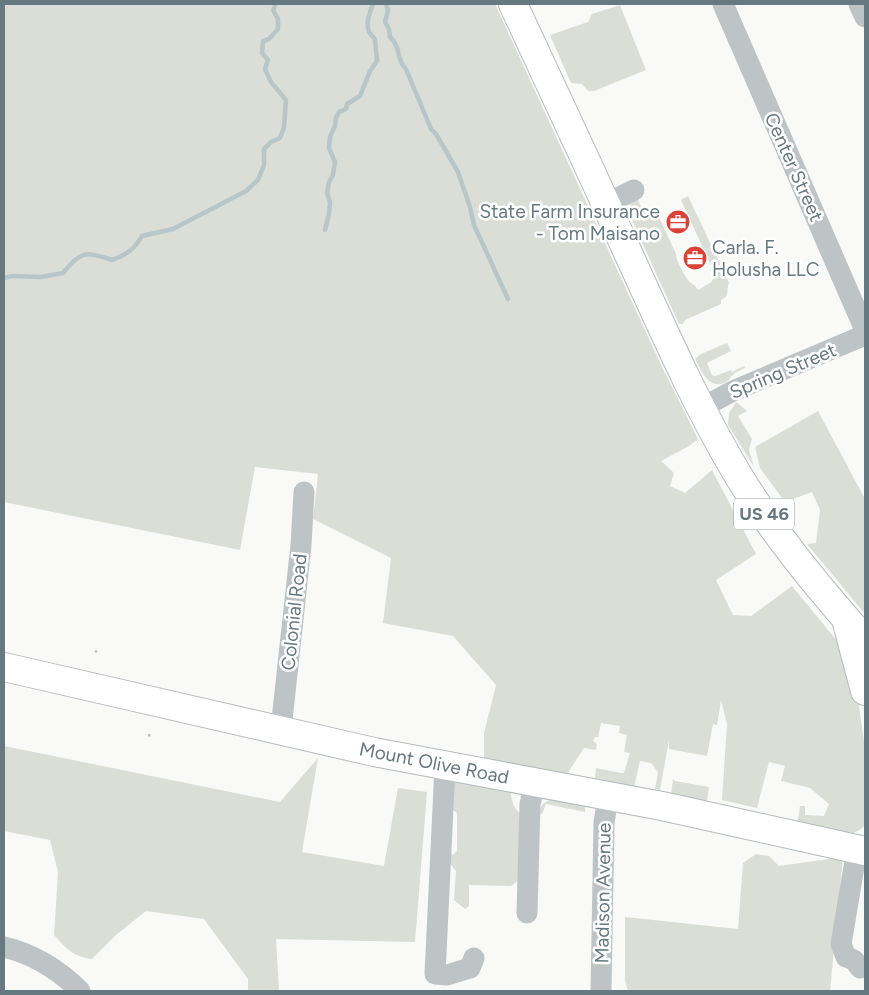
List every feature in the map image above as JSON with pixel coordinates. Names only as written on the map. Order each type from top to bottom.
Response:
[{"type":"main road","name":"US 46","points":[[513,4],[701,408],[756,503],[796,558],[865,640]]},
{"type":"main road","points":[[846,619],[865,691]]},
{"type":"main road","name":"Mount Olive Road","points":[[4,667],[280,731],[445,766],[608,796],[861,850]]},
{"type":"street","name":"Center Street","points":[[723,4],[865,330]]},
{"type":"street","points":[[860,4],[865,17]]},
{"type":"street","points":[[606,204],[634,190]]},
{"type":"street","name":"Spring Street","points":[[701,408],[733,391],[865,335]]},
{"type":"street","name":"Colonial Road","points":[[280,731],[301,546],[304,492]]},
{"type":"street","points":[[445,766],[435,974],[447,975],[470,968],[474,958]]},
{"type":"street","points":[[527,913],[530,804],[535,783]]},
{"type":"street","name":"Madison Avenue","points":[[601,991],[604,823],[608,796]]},
{"type":"street","points":[[860,968],[854,960],[846,957],[841,944],[861,850]]},
{"type":"street","points":[[4,947],[20,952],[45,964],[80,991]]},
{"type":"shaded area","points":[[4,4],[495,4],[662,367],[698,439],[661,461],[674,473],[670,486],[685,493],[712,470],[756,554],[716,580],[733,615],[751,616],[792,586],[847,653],[856,685],[865,749],[865,825],[853,833],[843,834],[797,825],[800,806],[805,806],[805,815],[824,816],[829,804],[810,788],[781,781],[785,766],[769,762],[757,808],[722,800],[727,724],[721,700],[717,725],[713,724],[707,756],[669,749],[669,740],[660,790],[655,789],[658,772],[651,763],[640,761],[634,787],[595,778],[596,768],[624,773],[630,753],[624,752],[627,735],[619,733],[620,726],[601,723],[598,737],[595,737],[593,741],[597,744],[596,750],[584,748],[567,774],[484,758],[484,733],[496,685],[453,636],[383,623],[391,558],[313,519],[318,474],[255,467],[240,550],[4,502]]},
{"type":"shaded area","points":[[620,5],[646,70],[594,91],[588,91],[582,84],[571,83],[550,35],[588,22],[592,14]]},
{"type":"shaded area","points":[[688,196],[729,283],[727,295],[721,300],[721,304],[685,320],[683,324],[679,324],[627,209],[631,202],[638,200],[643,211],[650,208],[659,217],[683,272],[687,279],[699,290],[712,281],[714,275],[681,200]]},
{"type":"shaded area","points":[[727,343],[731,351],[707,363],[712,375],[715,376],[731,370],[732,372],[744,366],[745,368],[735,373],[726,382],[715,384],[706,378],[695,359],[701,354]]},
{"type":"shaded area","points":[[736,402],[747,411],[738,416],[752,439],[749,450],[754,467],[728,425],[729,413]]},
{"type":"shaded area","points":[[818,411],[865,499],[865,614],[807,544],[816,543],[820,510],[812,492],[785,502],[760,468],[755,447]]},
{"type":"shaded area","points":[[4,746],[280,802],[318,758],[302,852],[384,866],[398,788],[427,792],[415,942],[276,939],[279,991],[248,991],[248,979],[204,919],[146,911],[116,935],[92,959],[75,954],[66,948],[54,935],[58,872],[50,840],[4,831]]},
{"type":"shaded area","points":[[451,777],[510,789],[514,806],[521,814],[519,880],[511,886],[469,885],[469,906],[465,909],[454,900],[456,871],[443,855],[444,847],[453,855],[457,851],[457,813],[448,806]]},
{"type":"shaded area","points":[[673,779],[675,781],[709,787],[707,801],[674,796],[671,794]]},
{"type":"shaded area","points":[[552,799],[585,806],[585,812],[546,804],[542,814],[540,814],[540,809],[543,805]]},
{"type":"shaded area","points":[[756,854],[769,856],[779,866],[843,857],[830,991],[628,991],[625,981],[625,917],[738,929],[743,863]]},
{"type":"waterway","points":[[4,278],[12,276],[41,277],[63,273],[79,257],[89,254],[112,260],[130,251],[142,236],[173,229],[246,191],[258,180],[264,165],[264,149],[271,142],[280,138],[284,127],[286,100],[271,82],[265,69],[268,60],[262,53],[263,41],[269,39],[278,29],[278,19],[273,10],[276,4]]},
{"type":"waterway","points":[[325,230],[330,202],[327,193],[335,162],[329,148],[330,137],[339,112],[346,109],[347,104],[360,96],[370,71],[377,61],[375,39],[368,27],[368,18],[373,4]]},
{"type":"waterway","points":[[386,4],[388,10],[385,22],[389,29],[390,37],[396,45],[401,61],[431,129],[436,134],[458,172],[474,225],[508,299]]},
{"type":"place","name":"State Farm Insurance - Tom Maisano","points":[[678,222]]},
{"type":"place","name":"Carla. F. Holusha LLC","points":[[695,258]]}]
